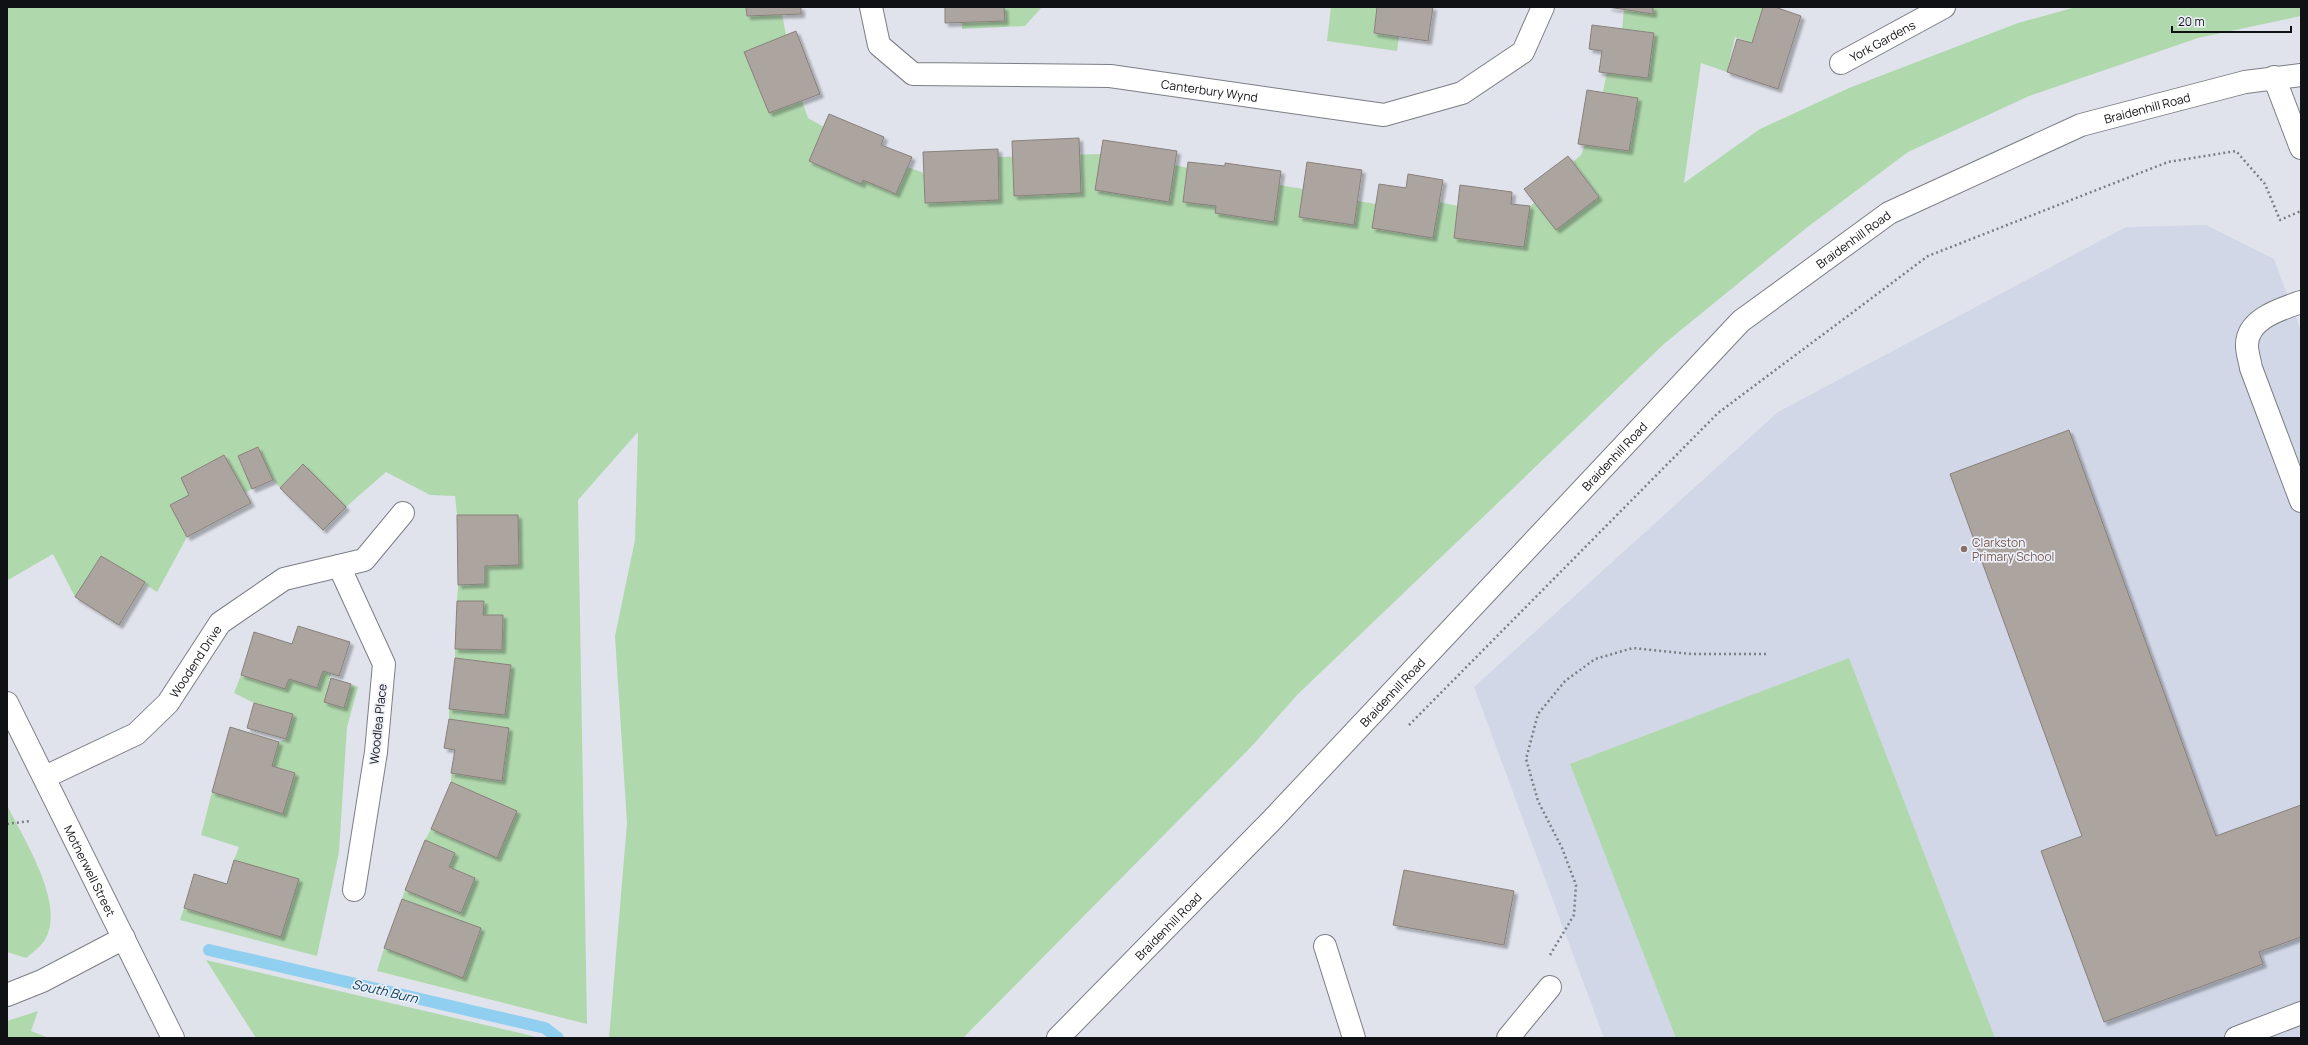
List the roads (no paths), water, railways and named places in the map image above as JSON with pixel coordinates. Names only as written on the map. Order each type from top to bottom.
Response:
[{"type":"street","name":"Canterbury Wynd","points":[[871,7],[879,45],[913,74],[1110,76],[1384,116],[1462,93],[1523,52],[1543,7]]},
{"type":"street","name":"York Gardens","points":[[1841,62],[1944,7]]},
{"type":"street","name":"Braidenhill Road","points":[[1058,1038],[1272,820],[1742,321],[1889,213],[2081,125],[2245,82],[2301,74]]},
{"type":"street","points":[[2274,77],[2301,148]]},
{"type":"street","points":[[2301,302],[2273,312],[2254,325],[2246,345],[2251,368],[2301,501]]},
{"type":"street","name":"Woodend Drive","points":[[45,777],[136,734],[168,703],[220,623],[284,579],[364,560],[404,513]]},
{"type":"street","name":"Woodlea Place","points":[[339,566],[384,664],[376,752],[354,890]]},
{"type":"street","name":"Motherwell Street","points":[[7,703],[173,1038]]},
{"type":"street","points":[[7,995],[42,981],[124,938]]},
{"type":"street","points":[[1325,946],[1354,1038]]},
{"type":"street","points":[[1508,1038],[1550,987]]},
{"type":"street","points":[[2236,1038],[2301,1013]]},
{"type":"waterway","name":"South Burn","points":[[209,950],[545,1028],[558,1038]]},
{"type":"place","name":"Clarkston Primary School","points":[[1964,549]]}]
